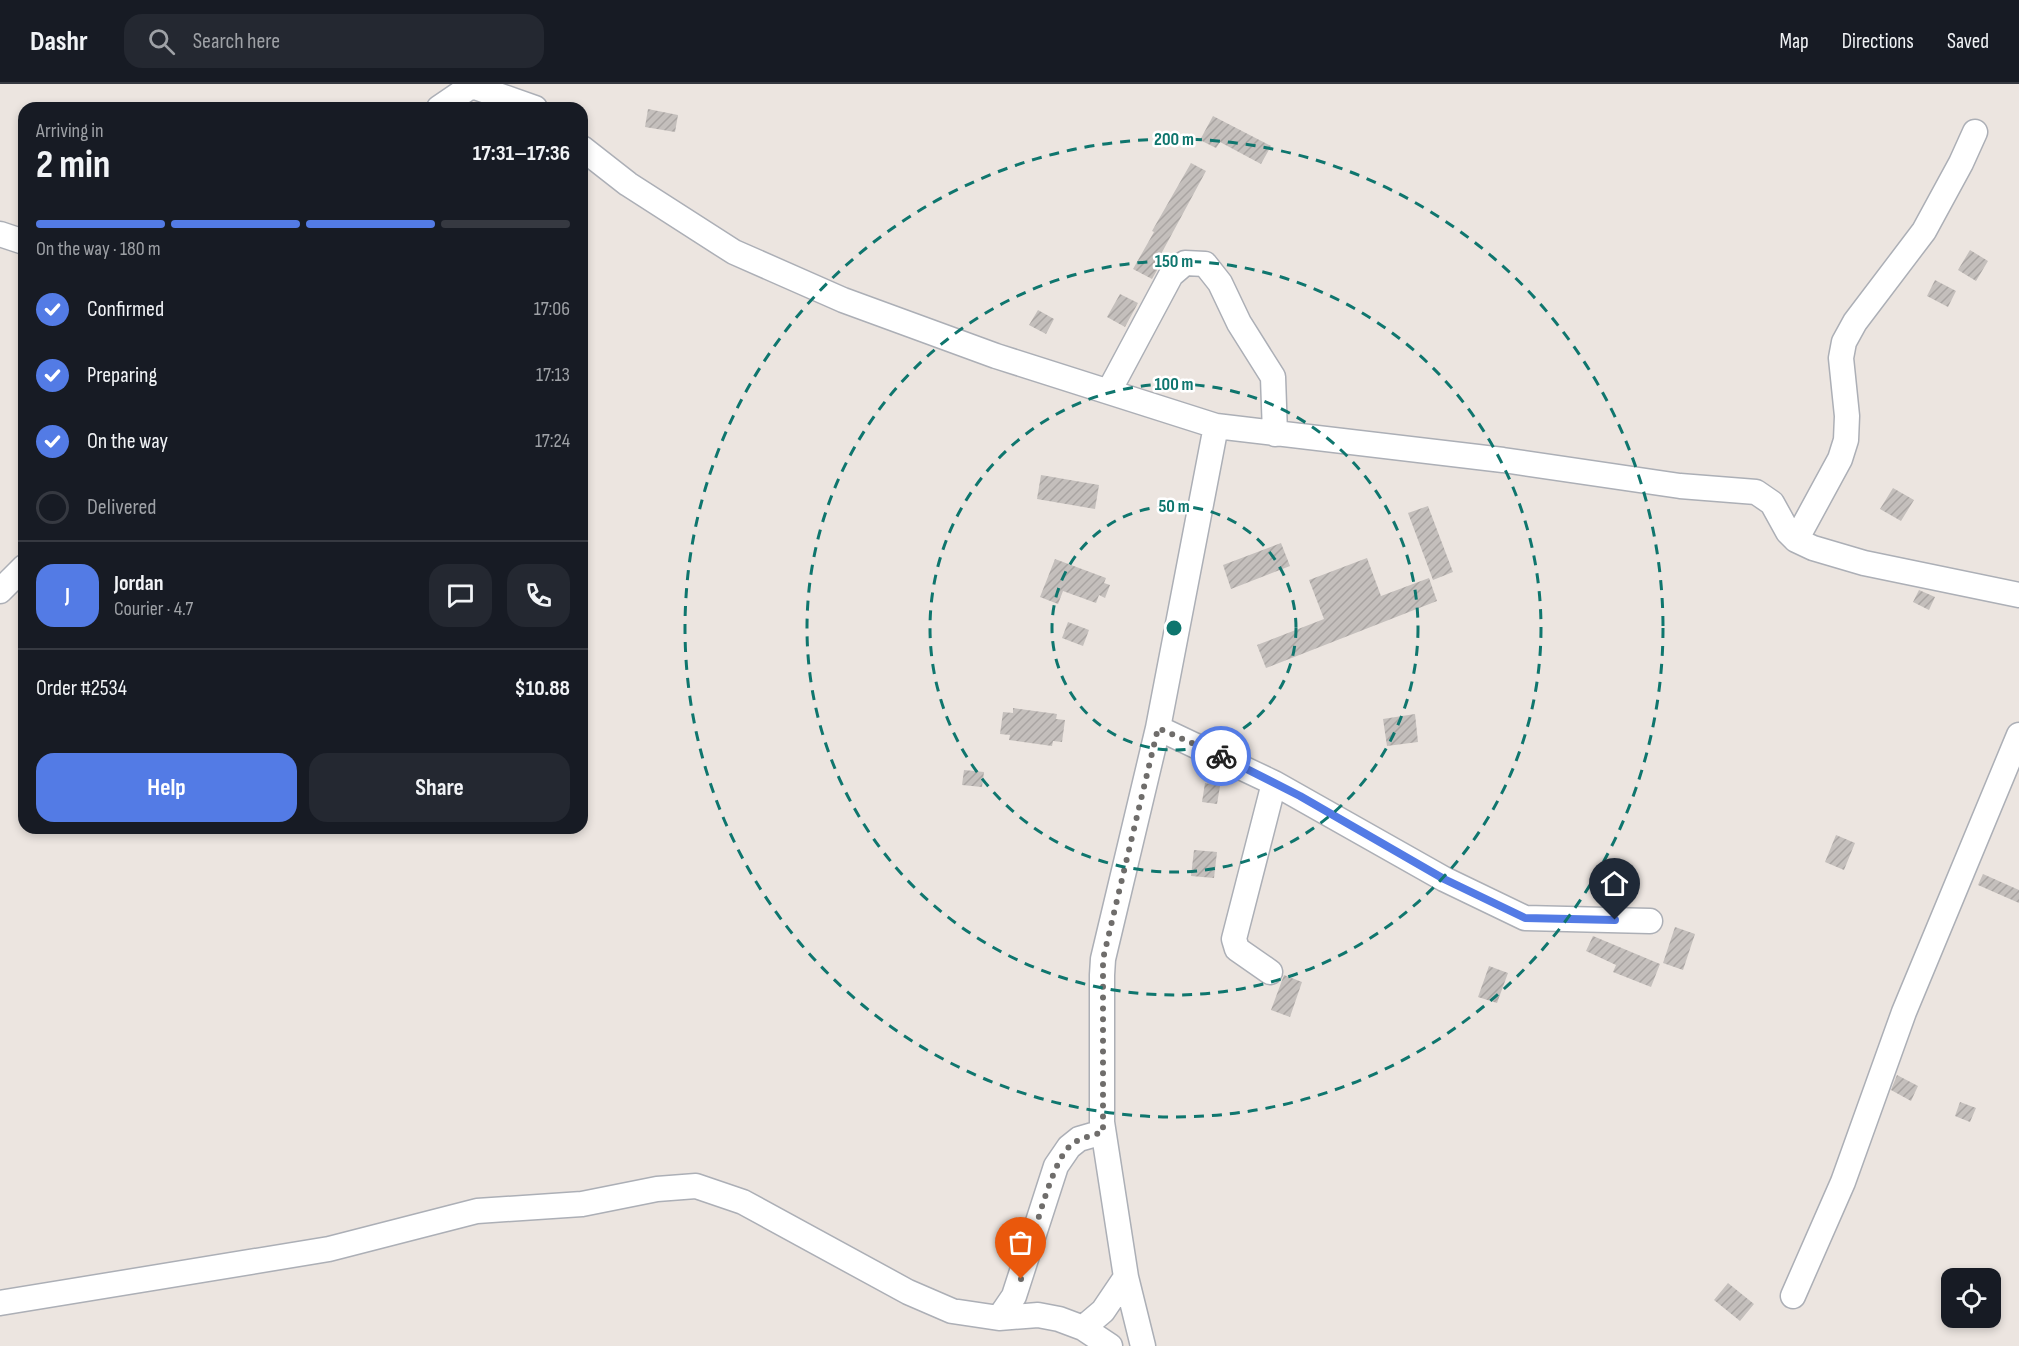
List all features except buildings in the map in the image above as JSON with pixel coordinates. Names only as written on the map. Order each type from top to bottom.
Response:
[{"type":"street","points":[[528,84],[536,102]]},
{"type":"street","points":[[448,102],[473,85],[519,102]]},
{"type":"street","points":[[1796,540],[1840,459],[1846,440],[1847,416],[1841,358],[1844,342],[1855,322],[1924,231],[1975,132]]},
{"type":"street","points":[[588,153],[628,184],[734,252],[843,300],[996,356],[1216,426],[1514,462],[1680,486],[1756,492],[1772,502],[1788,532],[1796,540],[1864,563],[2019,595]]},
{"type":"street","points":[[0,234],[18,240]]},
{"type":"street","points":[[1109,392],[1171,275],[1185,263],[1205,264],[1220,283],[1239,323],[1273,377],[1275,434]]},
{"type":"street","points":[[1143,1346],[1126,1277],[1103,1132],[1103,959],[1158,728],[1216,426]]},
{"type":"street","points":[[0,591],[18,573]]},
{"type":"street","points":[[1158,728],[1274,783],[1444,879],[1525,918],[1650,921]]},
{"type":"street","points":[[1793,1296],[1843,1182],[1904,1012],[2019,735]]},
{"type":"street","points":[[1270,972],[1237,950],[1234,939],[1274,783]]},
{"type":"street","points":[[999,1318],[1014,1296],[1056,1166],[1069,1147],[1079,1139],[1103,1132]]},
{"type":"street","points":[[0,1303],[329,1249],[477,1211],[582,1203],[657,1189],[696,1186],[743,1202],[908,1292],[941,1306],[973,1315],[999,1318],[1038,1315],[1083,1328],[1110,1346]]},
{"type":"street","points":[[1083,1328],[1103,1311],[1126,1277]]},
{"type":"way so far","points":[[1021,1279],[1056,1166],[1069,1147],[1079,1139],[1103,1132],[1103,959],[1158,728],[1221,756]]},
{"type":"route","points":[[1221,756],[1300,796],[1364,835],[1444,879],[1525,918],[1545,921],[1615,920]]}]
